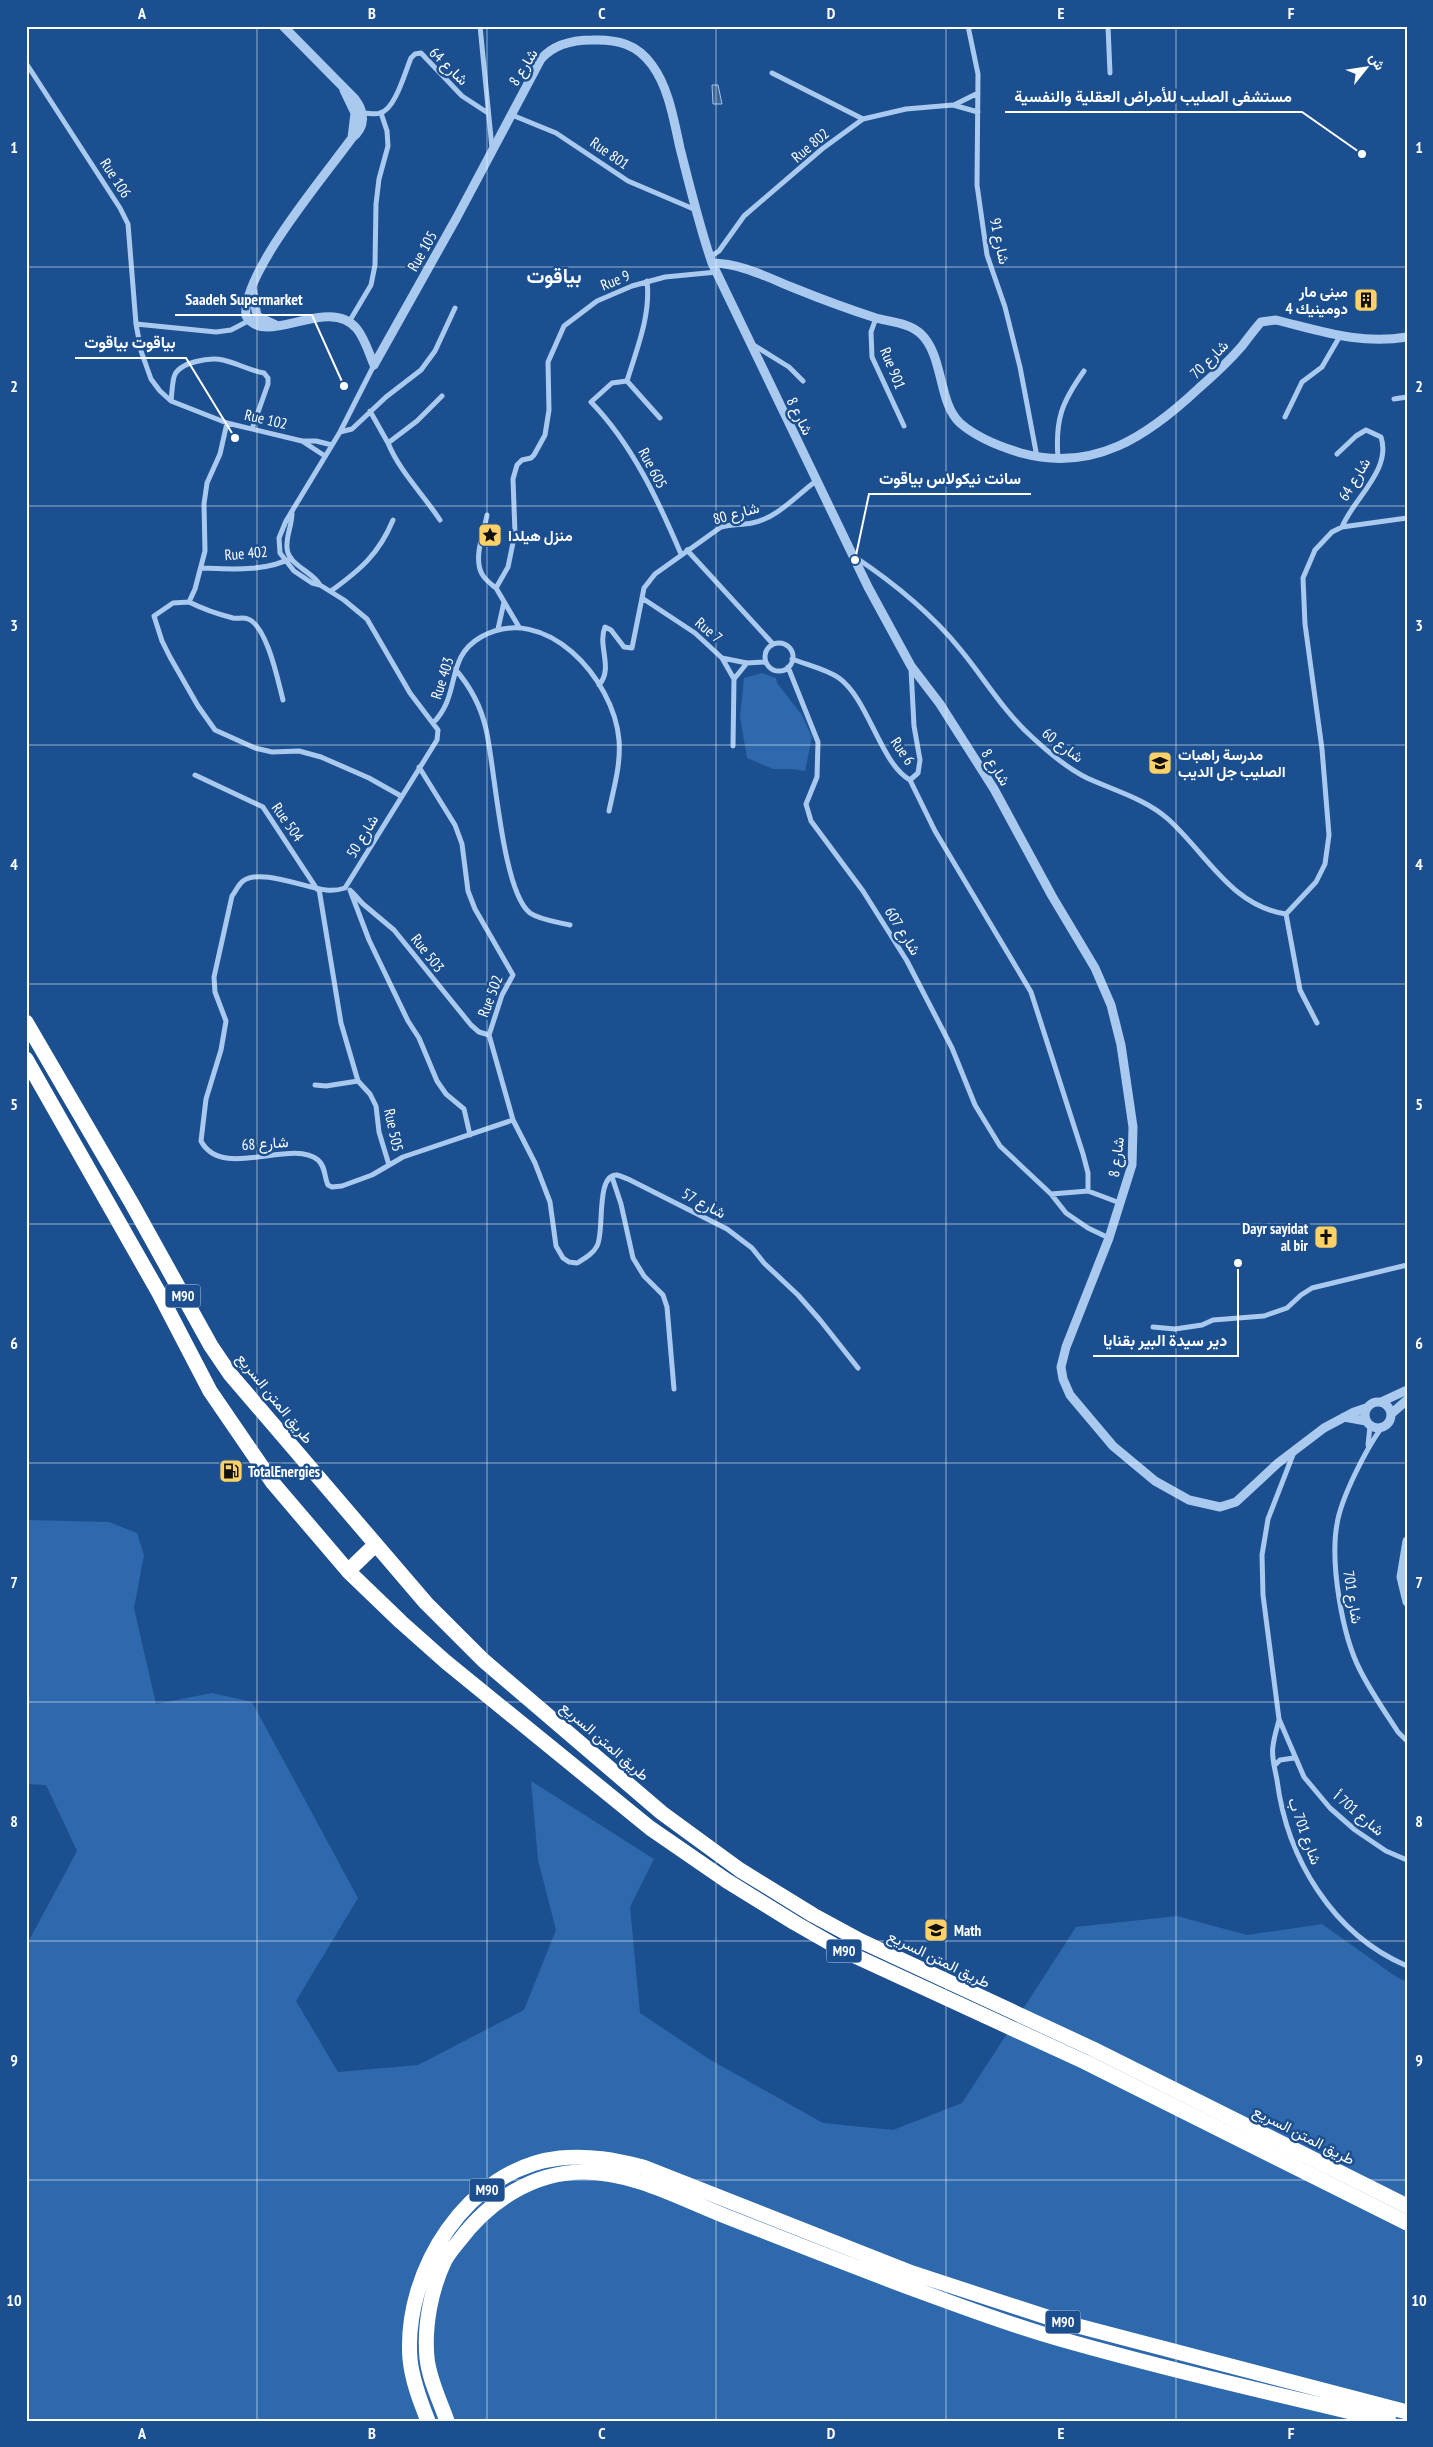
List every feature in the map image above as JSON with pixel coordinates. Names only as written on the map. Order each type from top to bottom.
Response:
[{"type":"highway","name":"طريق المتن السريع","points":[[26,1022],[132,1202],[211,1346],[252,1400],[375,1545],[426,1603],[483,1660],[662,1813],[776,1893],[861,1941],[1093,2049],[1407,2206]]},
{"type":"highway","name":"M90","points":[[26,1058],[154,1285],[210,1391],[272,1483],[348,1571],[446,1662],[650,1828],[744,1892],[844,1951],[1085,2062],[1407,2223]]},
{"type":"highway","points":[[348,1571],[375,1545]]},
{"type":"highway","name":"M90","points":[[428,2421],[418,2395],[410,2359],[414,2304],[420,2281],[432,2253],[451,2224],[469,2204],[512,2173],[558,2158],[584,2157],[609,2159],[643,2167],[726,2209],[908,2287],[1057,2338],[1168,2368],[1389,2421]]},
{"type":"highway","name":"M90","points":[[447,2421],[427,2360],[427,2322],[436,2286],[446,2258],[483,2212],[504,2197],[534,2182],[558,2174],[617,2174],[1059,2321],[1407,2412]]},
{"type":"street","points":[[253,318],[252,288],[267,254],[361,126],[364,113],[355,99],[283,26]]},
{"type":"street","points":[[480,26],[492,150]]},
{"type":"street","name":"شارع 91","points":[[968,26],[978,74],[977,184],[987,255],[1004,307],[1020,367],[1037,457]]},
{"type":"street","points":[[1108,26],[1110,73]]},
{"type":"street","name":"شارع 8","points":[[492,150],[540,59],[554,48],[579,40],[619,40],[636,48],[653,66],[668,100],[696,210],[711,260],[853,556],[911,666],[940,704],[994,789],[1108,994],[1121,1045],[1133,1127],[1132,1165],[1109,1238],[1066,1347],[1062,1367],[1063,1379],[1070,1395],[1081,1411],[1113,1446],[1155,1481],[1189,1500],[1209,1506],[1228,1506],[1236,1502],[1295,1449],[1324,1428],[1366,1408]]},
{"type":"street","name":"شارع 64","points":[[381,113],[392,104],[411,58],[415,54],[421,54],[462,96],[488,113]]},
{"type":"street","name":"Rue 106","points":[[26,64],[120,208],[128,224],[136,324]]},
{"type":"street","points":[[772,73],[863,119]]},
{"type":"street","points":[[343,88],[355,113],[352,138]]},
{"type":"street","name":"Rue 802","points":[[953,105],[978,93]]},
{"type":"street","name":"Rue 802","points":[[711,260],[744,216],[822,149],[863,119],[906,109],[953,105],[978,112]]},
{"type":"street","points":[[349,322],[371,284],[375,265],[376,204],[388,146],[387,131],[381,113],[364,113]]},
{"type":"street","name":"Rue 801","points":[[512,115],[556,132],[628,181],[696,210]]},
{"type":"street","name":"Rue 105","points":[[374,365],[457,217],[492,150]]},
{"type":"street","name":"شارع 70","points":[[711,260],[736,266],[876,318],[913,328],[925,338],[940,374],[951,411],[961,424],[1011,450],[1058,460],[1096,454],[1127,442],[1146,432],[1172,413],[1223,366],[1261,322],[1276,320],[1340,336],[1370,341],[1407,337]]},
{"type":"street","name":"Rue 9","points":[[496,588],[508,567],[515,533],[513,479],[519,462],[534,455],[545,434],[550,410],[548,362],[564,326],[597,300],[647,281],[665,277],[717,272]]},
{"type":"street","points":[[647,281],[649,300],[647,315],[627,381],[660,418]]},
{"type":"street","points":[[340,432],[352,429],[370,411],[429,362],[455,308]]},
{"type":"street","points":[[136,324],[216,332],[231,330],[253,318],[276,326],[334,317],[349,322],[363,338],[374,365],[340,432],[292,514],[280,538],[280,553],[285,561],[312,583],[331,591],[367,619],[410,693],[433,723]]},
{"type":"street","name":"Rue 901","points":[[876,318],[871,332],[872,357],[904,426]]},
{"type":"street","name":"Rue 102","points":[[136,324],[147,372],[160,391],[171,401],[227,423],[302,441],[316,440],[332,445]]},
{"type":"street","points":[[1285,416],[1302,382],[1322,367],[1340,336]]},
{"type":"street","points":[[749,342],[789,367],[803,381]]},
{"type":"street","points":[[171,401],[174,376],[189,364],[222,360],[246,370],[264,373],[268,378],[268,384],[252,429]]},
{"type":"street","points":[[1058,460],[1058,420],[1066,396],[1084,371]]},
{"type":"street","name":"Rue 605","points":[[627,381],[612,383],[591,402],[622,438],[641,470],[681,554]]},
{"type":"street","points":[[388,443],[417,421],[442,396]]},
{"type":"street","points":[[1394,399],[1407,397]]},
{"type":"street","points":[[370,411],[399,466],[422,493],[440,520]]},
{"type":"street","points":[[189,602],[202,568],[205,551],[204,504],[207,483],[220,454],[227,423]]},
{"type":"street","name":"شارع 64","points":[[1337,454],[1356,436],[1366,430],[1381,437],[1383,443],[1380,464],[1370,483],[1349,512],[1342,527]]},
{"type":"street","name":"Rue 102","points":[[302,441],[325,456]]},
{"type":"street","name":"شارع 80","points":[[599,685],[605,674],[605,647],[602,639],[605,627],[610,630],[624,648],[632,648],[644,588],[655,574],[721,527],[734,523],[751,523],[774,514],[816,480]]},
{"type":"street","points":[[292,514],[292,525],[286,539],[287,551],[290,558],[315,577],[320,585]]},
{"type":"street","points":[[487,515],[478,560],[479,568],[485,579],[496,588],[519,627]]},
{"type":"street","points":[[1317,1023],[1300,990],[1286,914],[1316,882],[1325,864],[1328,850],[1327,792],[1305,624],[1303,578],[1307,566],[1322,540],[1342,527],[1407,518]]},
{"type":"street","points":[[331,591],[370,560],[388,533],[393,520]]},
{"type":"street","points":[[687,550],[773,644]]},
{"type":"street","name":"شارع 60","points":[[853,556],[927,612],[960,648],[1021,726],[1056,758],[1084,776],[1156,810],[1169,820],[1230,887],[1242,897],[1272,912],[1286,914]]},
{"type":"street","name":"Rue 402","points":[[202,568],[248,568],[285,561],[290,558]]},
{"type":"street","name":"Rue 7","points":[[642,598],[695,633],[722,658],[747,663],[766,662]]},
{"type":"street","points":[[283,700],[269,650],[254,622],[246,618],[236,618],[205,610],[189,602],[173,603],[162,608],[154,616],[170,657],[198,706],[215,730],[255,748],[272,752],[299,751],[320,758],[370,778],[401,796]]},
{"type":"street","points":[[498,629],[504,602]]},
{"type":"street","name":"Rue 403","points":[[433,723],[448,704],[455,669],[468,646],[498,629],[519,627],[548,636],[562,643],[574,653],[599,685]]},
{"type":"street","points":[[780,643],[787,646],[791,651],[792,658],[788,667],[778,671],[766,662],[765,655],[768,648],[773,644],[780,643]]},
{"type":"street","points":[[722,658],[734,679],[733,746]]},
{"type":"street","name":"Rue 6","points":[[792,658],[840,679],[851,692],[897,769],[910,780],[918,773],[920,760],[914,726],[911,666]]},
{"type":"street","points":[[734,679],[747,663]]},
{"type":"street","name":"شارع 607","points":[[788,667],[818,742],[817,777],[806,804],[811,821],[862,891],[907,961],[952,1048],[984,1122],[1000,1146],[1051,1194],[1066,1213],[1075,1220],[1109,1238]]},
{"type":"street","points":[[455,669],[472,694],[486,730],[508,867],[514,882],[530,912],[570,925]]},
{"type":"street","points":[[599,685],[612,711],[619,739],[618,768],[609,810]]},
{"type":"street","name":"شارع 50","points":[[348,889],[401,796],[437,740],[438,730],[433,723]]},
{"type":"street","name":"Rue 502","points":[[419,767],[455,825],[462,844],[468,891],[475,909],[513,975],[502,995],[489,1035],[513,1120],[536,1163],[547,1193],[558,1253],[568,1262],[577,1263],[591,1254],[598,1245],[602,1234],[604,1187],[612,1177]]},
{"type":"street","name":"Rue 504","points":[[195,775],[263,807],[318,889]]},
{"type":"street","points":[[910,780],[935,831],[1011,955],[1031,992],[1084,1154],[1088,1173],[1088,1191]]},
{"type":"street","name":"شارع 68","points":[[318,889],[261,876],[244,880],[232,896],[216,960],[214,977],[215,992],[226,1021],[221,1050],[206,1099],[201,1141],[210,1152],[217,1155],[252,1159],[283,1154],[311,1157],[321,1164],[326,1181],[332,1187],[342,1186],[372,1175],[389,1165]]},
{"type":"street","points":[[318,889],[333,891],[348,889],[408,1021],[419,1038],[437,1081],[446,1094],[464,1109],[470,1135]]},
{"type":"street","name":"Rue 505","points":[[318,889],[341,1023],[358,1081],[370,1094],[376,1106],[379,1132],[389,1165],[403,1157],[513,1120]]},
{"type":"street","name":"Rue 503","points":[[348,889],[394,930],[471,1025],[479,1032],[489,1035]]},
{"type":"street","points":[[315,1085],[326,1086],[358,1081]]},
{"type":"street","name":"شارع 57","points":[[612,1177],[617,1175],[628,1179],[672,1200],[727,1229],[752,1248],[764,1263],[798,1295],[858,1368]]},
{"type":"street","points":[[612,1177],[621,1204],[633,1258],[644,1276],[663,1296],[667,1307],[674,1389]]},
{"type":"street","points":[[1051,1194],[1088,1191],[1121,1204]]},
{"type":"street","points":[[1153,1327],[1174,1329],[1202,1325],[1213,1320],[1236,1320],[1279,1312],[1312,1288],[1407,1266]]},
{"type":"street","points":[[1368,1424],[1364,1415],[1366,1408],[1375,1402],[1380,1402],[1407,1390]]},
{"type":"street","points":[[1391,1414],[1407,1400]]},
{"type":"street","points":[[1344,1417],[1382,1428],[1390,1420],[1391,1414],[1386,1404],[1380,1402]]},
{"type":"street","name":"شارع 701","points":[[1368,1424],[1368,1446]]},
{"type":"street","name":"شارع 701","points":[[1382,1428],[1368,1446],[1337,1523],[1336,1568],[1348,1640],[1359,1670],[1398,1732],[1407,1741]]},
{"type":"street","points":[[1280,1719],[1263,1595],[1262,1555],[1268,1519],[1295,1449]]},
{"type":"street","points":[[1407,1541],[1401,1577],[1407,1602]]},
{"type":"street","name":"شارع 701 أ","points":[[1280,1719],[1294,1758],[1304,1777],[1330,1808],[1355,1830],[1386,1851],[1407,1860]]},
{"type":"street","name":"شارع 701 ب","points":[[1280,1719],[1272,1747],[1279,1800],[1296,1852],[1310,1880],[1350,1930],[1407,1966]]},
{"type":"street","points":[[1275,1765],[1280,1760],[1294,1758]]},
{"type":"shaded area","points":[[712,85],[718,85],[722,104],[713,104]]},
{"type":"shaded area","points":[[762,673],[776,678],[777,683],[802,715],[812,737],[805,771],[773,769],[747,758],[740,717],[744,678]]},
{"type":"shaded area","points":[[26,1520],[109,1522],[137,1533],[144,1555],[134,1608],[156,1704],[212,1693],[252,1702],[358,1898],[296,2001],[338,2072],[418,2065],[524,2010],[556,1930],[538,1860],[531,1781],[654,1859],[630,1907],[640,2013],[709,2059],[823,2123],[893,2130],[962,2103],[1076,1927],[1177,1916],[1247,1935],[1322,1924],[1395,1976],[1407,1982],[1407,2421],[26,2421],[26,1946],[77,1851],[46,1785],[26,1784]]},
{"type":"place","name":"مستشفى الصليب للأمراض العقلية والنفسية","points":[[1362,154]]},
{"type":"place","name":"مبنى مار دومينيك 4","points":[[1366,300]]},
{"type":"place","name":"Saadeh Supermarket","points":[[344,386]]},
{"type":"place","name":"بياقوت بياقوت","points":[[235,438]]},
{"type":"place","name":"منزل هيلدا","points":[[490,535]]},
{"type":"place","name":"سانت نيكولاس بياقوت","points":[[855,560]]},
{"type":"place","name":"مدرسة راهبات الصليب جل الديب","points":[[1160,763]]},
{"type":"place","name":"Dayr sayidat al bir","points":[[1326,1237]]},
{"type":"place","name":"دير سيدة البير بقنايا","points":[[1238,1263]]},
{"type":"place","name":"TotalEnergies","points":[[231,1471]]},
{"type":"place","name":"Math","points":[[936,1930]]},
{"type":"district","name":"بياقوت","points":[[554,276]]}]
